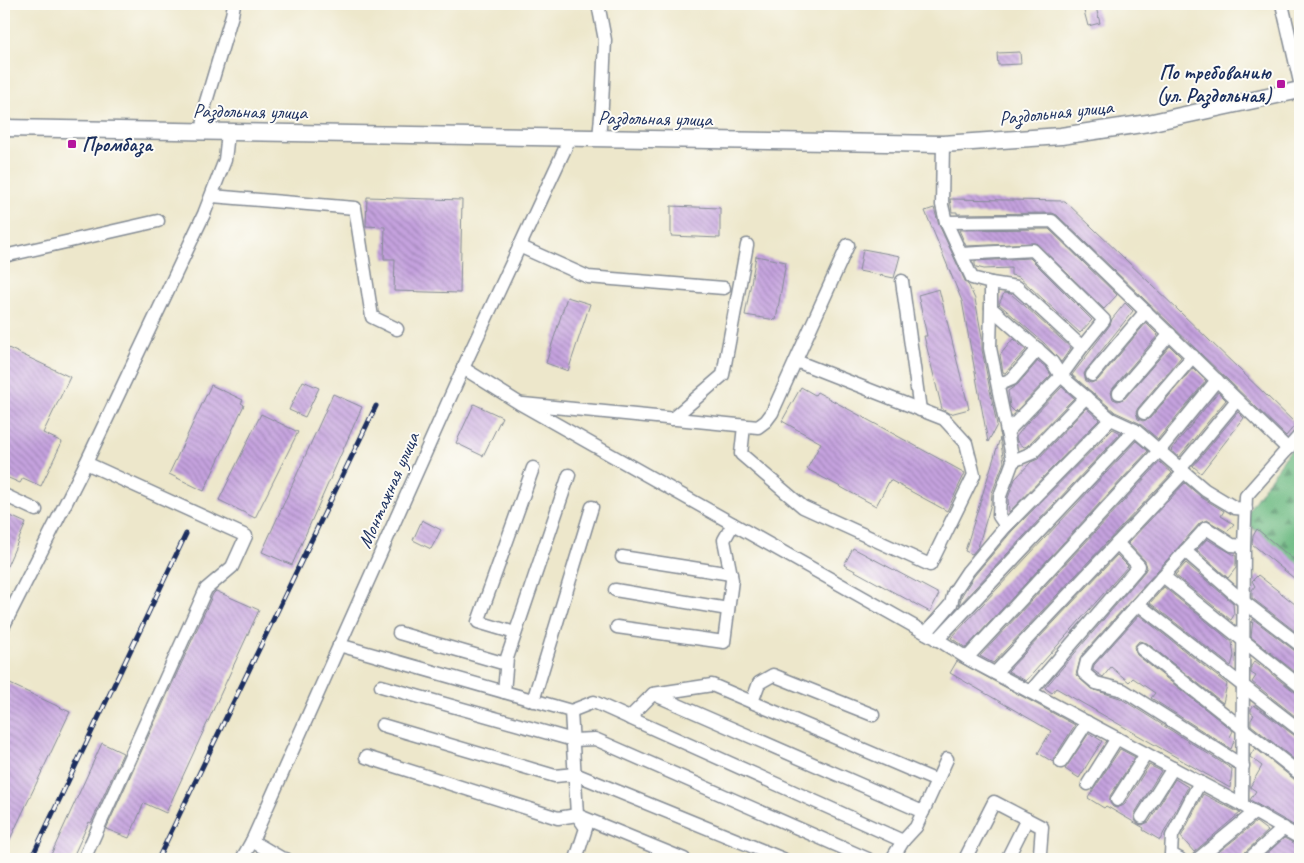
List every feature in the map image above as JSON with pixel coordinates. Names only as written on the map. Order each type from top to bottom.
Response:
[{"type":"main road","name":"Раздольная улица","points":[[4,128],[943,144],[1061,136],[1148,123],[1300,90]]},
{"type":"street","points":[[203,132],[205,106],[234,4]]},
{"type":"street","points":[[598,4],[605,40],[599,138]]},
{"type":"street","points":[[1282,4],[1300,82]]},
{"type":"street","points":[[4,625],[86,463],[212,196],[225,160],[228,132]]},
{"type":"street","name":"Монтажная улица","points":[[242,859],[252,841],[463,368],[570,138]]},
{"type":"street","points":[[943,144],[942,205],[946,222],[972,278],[1017,287],[1082,347]]},
{"type":"street","points":[[212,196],[355,208],[372,317],[397,329]]},
{"type":"street","points":[[4,256],[158,221]]},
{"type":"street","points":[[946,222],[1052,221],[1288,449]]},
{"type":"street","points":[[672,418],[723,375],[746,245]]},
{"type":"street","points":[[519,403],[758,427],[772,413],[848,245]]},
{"type":"street","points":[[519,246],[588,277],[724,288]]},
{"type":"street","points":[[961,254],[1033,250],[1104,320],[1062,376],[1007,432]]},
{"type":"street","points":[[902,281],[920,410]]},
{"type":"street","points":[[991,283],[990,348],[1013,461],[1000,496],[999,516],[1006,526]]},
{"type":"street","points":[[991,308],[1052,362],[1062,376],[1111,419],[1135,430],[1205,490],[1235,508],[1246,509]]},
{"type":"street","points":[[1092,375],[1146,311]]},
{"type":"street","points":[[1119,393],[1170,334]]},
{"type":"street","points":[[998,385],[1012,379],[1038,350]]},
{"type":"street","points":[[1144,414],[1192,356]]},
{"type":"street","points":[[744,426],[741,454],[803,507],[930,565],[974,475],[966,443],[944,419],[796,361]]},
{"type":"street","points":[[463,368],[519,403],[995,674],[1200,782],[1300,838]]},
{"type":"street","points":[[967,658],[1159,451],[1217,380]]},
{"type":"street","points":[[1013,461],[1032,453],[1086,397]]},
{"type":"street","points":[[995,674],[1182,470],[1237,400]]},
{"type":"street","points":[[926,633],[951,604],[954,592],[968,571],[1006,526],[1111,419]]},
{"type":"street","points":[[937,640],[1135,430]]},
{"type":"street","points":[[1242,805],[1246,496],[1300,435]]},
{"type":"street","points":[[84,859],[206,588],[232,567],[246,536],[86,463]]},
{"type":"street","points":[[515,634],[478,622],[533,468]]},
{"type":"street","points":[[504,692],[506,664],[569,475]]},
{"type":"street","points":[[4,495],[36,510]]},
{"type":"street","points":[[533,700],[592,507]]},
{"type":"street","points":[[617,627],[724,642],[732,580],[724,540],[732,524]]},
{"type":"street","points":[[1243,766],[1123,690],[1096,683],[1084,673],[1087,661],[1206,528],[1232,545],[1244,546]]},
{"type":"street","points":[[1030,692],[1139,566],[1116,543]]},
{"type":"street","points":[[1185,552],[1244,602],[1300,645]]},
{"type":"street","points":[[622,557],[731,574]]},
{"type":"street","points":[[1162,576],[1300,686]]},
{"type":"street","points":[[615,590],[728,609]]},
{"type":"street","points":[[1138,604],[1300,730]]},
{"type":"street","points":[[399,633],[506,664]]},
{"type":"street","points":[[339,645],[571,711],[594,702],[903,841]]},
{"type":"street","points":[[1142,649],[1300,774]]},
{"type":"street","points":[[752,702],[759,683],[774,675],[873,715]]},
{"type":"street","points":[[629,718],[653,694],[712,685],[937,782]]},
{"type":"street","points":[[381,686],[572,740],[595,739],[868,859]]},
{"type":"street","points":[[653,694],[923,812]]},
{"type":"street","points":[[571,711],[577,815],[586,828],[576,859]]},
{"type":"street","points":[[1061,762],[1087,722]]},
{"type":"street","points":[[382,725],[555,776],[575,774],[783,859]]},
{"type":"street","points":[[1088,784],[1117,738]]},
{"type":"street","points":[[1117,800],[1146,754]]},
{"type":"street","points":[[366,757],[558,818],[577,815],[684,859]]},
{"type":"street","points":[[892,859],[903,841],[916,827],[947,760]]},
{"type":"street","points":[[1142,817],[1173,768]]},
{"type":"street","points":[[1180,859],[1171,854],[1172,836],[1200,782]]},
{"type":"street","points":[[965,859],[994,802],[1042,827],[1040,852],[1036,859]]},
{"type":"street","points":[[1198,859],[1255,812]]},
{"type":"street","points":[[1006,859],[1027,819]]},
{"type":"street","points":[[1249,859],[1284,828]]},
{"type":"street","points":[[252,841],[280,858],[286,859]]},
{"type":"green space","points":[[1300,436],[1300,576],[1243,518]]},
{"type":"building","points":[[1096,7],[1100,23],[1088,26],[1084,11]]},
{"type":"building","points":[[1020,52],[1021,64],[998,65],[997,53]]},
{"type":"building","points":[[367,197],[462,200],[460,293],[394,291],[395,259],[384,259],[385,227],[366,226]]},
{"type":"building","points":[[950,199],[1065,201],[1296,424],[1286,436],[1057,215],[1052,213],[957,214],[957,212],[952,212]]},
{"type":"building","points":[[671,206],[720,208],[720,238],[671,236]]},
{"type":"building","points":[[934,208],[939,225],[975,299],[982,337],[982,350],[997,425],[988,442],[962,301],[925,211]]},
{"type":"building","points":[[1049,229],[1117,295],[1104,309],[1036,243],[966,246],[959,230]]},
{"type":"building","points":[[863,249],[900,256],[894,278],[859,271]]},
{"type":"building","points":[[756,256],[786,262],[776,320],[745,315]]},
{"type":"building","points":[[1030,258],[1092,320],[1080,333],[1019,277],[1011,275],[1011,268],[984,269],[975,265],[975,261]]},
{"type":"building","points":[[939,289],[969,409],[950,414],[942,409],[924,336],[927,336],[918,295]]},
{"type":"building","points":[[1004,293],[1011,294],[1071,348],[1061,362],[1044,343],[999,304]]},
{"type":"building","points":[[567,297],[590,304],[568,371],[546,363]]},
{"type":"building","points":[[1125,303],[1133,311],[1086,370],[1084,374],[1086,381],[1091,383],[1098,380],[1146,323],[1158,335],[1113,388],[1111,392],[1113,399],[1118,401],[1125,398],[1170,346],[1181,357],[1138,408],[1136,412],[1138,419],[1143,421],[1150,418],[1193,368],[1206,381],[1158,439],[1139,423],[1115,412],[1072,375]]},
{"type":"building","points":[[1013,339],[1026,350],[1005,373],[1003,372],[1000,355]]},
{"type":"building","points":[[4,346],[70,377],[43,433],[62,442],[41,486],[23,478],[20,483],[4,476]]},
{"type":"building","points":[[1038,361],[1046,367],[1051,375],[1015,412],[1010,407],[1008,391],[1018,384]]},
{"type":"building","points":[[303,381],[319,388],[305,417],[289,410]]},
{"type":"building","points":[[211,385],[243,400],[241,403],[244,405],[204,491],[169,474]]},
{"type":"building","points":[[801,387],[815,395],[817,392],[965,473],[947,511],[890,480],[876,506],[807,469],[821,443],[782,421]]},
{"type":"building","points":[[1062,387],[1074,398],[1024,447],[1017,441],[1016,437]]},
{"type":"building","points":[[1218,392],[1226,400],[1179,457],[1171,450]]},
{"type":"building","points":[[333,394],[362,407],[292,565],[262,552]]},
{"type":"building","points":[[474,404],[502,417],[483,456],[456,443]]},
{"type":"building","points":[[1086,408],[1099,420],[1009,512],[1008,498],[1015,479],[1031,462],[1038,459]]},
{"type":"building","points":[[1238,412],[1244,418],[1201,473],[1193,466]]},
{"type":"building","points":[[261,414],[298,432],[255,518],[219,500]]},
{"type":"building","points":[[1113,429],[1121,433],[959,605],[962,595],[974,576],[1012,531]]},
{"type":"building","points":[[1000,438],[1004,462],[992,493],[991,504],[978,547],[972,554],[965,551]]},
{"type":"building","points":[[1136,441],[1148,451],[966,648],[951,638]]},
{"type":"building","points":[[1160,462],[1172,473],[993,663],[980,656]]},
{"type":"building","points":[[1185,483],[1201,497],[1224,511],[1221,516],[1234,524],[1227,532],[1207,520],[1200,523],[1081,656],[1076,675],[1091,689],[1120,698],[1232,769],[1230,788],[1056,688],[1052,693],[1045,688],[1145,571],[1147,567],[1145,561],[1128,543]]},
{"type":"building","points":[[4,513],[26,523],[4,573]]},
{"type":"building","points":[[422,520],[441,530],[431,549],[413,540]]},
{"type":"building","points":[[1257,529],[1300,565],[1300,583],[1252,544],[1253,536]]},
{"type":"building","points":[[1207,539],[1236,556],[1236,568],[1228,578],[1197,550]]},
{"type":"building","points":[[853,548],[939,594],[930,612],[844,565]]},
{"type":"building","points":[[1117,555],[1128,566],[1026,681],[1008,671]]},
{"type":"building","points":[[1186,563],[1233,603],[1234,615],[1231,620],[1175,575]]},
{"type":"building","points":[[1258,575],[1300,608],[1300,635],[1252,598],[1252,590],[1255,586],[1252,581]]},
{"type":"building","points":[[1164,587],[1232,642],[1234,656],[1231,666],[1150,603]]},
{"type":"building","points":[[216,591],[259,610],[166,813],[144,803],[129,838],[106,829],[213,594]]},
{"type":"building","points":[[1139,615],[1227,684],[1223,703],[1147,643],[1139,641],[1134,647],[1137,655],[1233,731],[1230,737],[1234,741],[1231,749],[1151,698],[1155,693],[1133,678],[1129,682],[1111,667],[1103,677],[1093,670],[1094,665]]},
{"type":"building","points":[[1253,619],[1300,653],[1300,676],[1251,637]]},
{"type":"building","points":[[957,661],[1075,725],[1053,762],[1038,753],[1051,731],[950,673]]},
{"type":"building","points":[[1255,661],[1300,694],[1300,720],[1252,682],[1256,676],[1251,673],[1251,666]]},
{"type":"building","points":[[8,683],[70,712],[4,852],[4,691]]},
{"type":"building","points":[[1254,705],[1300,738],[1300,764],[1251,725],[1254,715],[1251,713],[1251,709]]},
{"type":"building","points":[[1089,733],[1102,741],[1079,778],[1065,769]]},
{"type":"building","points":[[102,743],[123,753],[91,823],[89,822],[72,859],[49,859]]},
{"type":"building","points":[[1255,748],[1300,782],[1300,829],[1250,800],[1256,791],[1250,787],[1262,766],[1250,757]]},
{"type":"building","points":[[1120,749],[1135,757],[1110,796],[1110,803],[1113,807],[1117,808],[1124,805],[1149,765],[1161,771],[1135,813],[1135,820],[1138,824],[1142,825],[1149,822],[1175,779],[1188,787],[1160,840],[1143,830],[1144,828],[1088,798]]},
{"type":"building","points":[[1203,794],[1240,813],[1194,852],[1181,837]]},
{"type":"building","points":[[1256,822],[1268,831],[1244,853],[1241,859],[1210,859]]},
{"type":"building","points":[[1284,838],[1300,846],[1300,853],[1293,859],[1261,859]]},
{"type":"railway","points":[[158,859],[376,406]]},
{"type":"railway","points":[[31,859],[186,534]]},
{"type":"place","name":"По требованию (ул. Раздольная)","points":[[1281,84]]},
{"type":"place","name":"Промбаза","points":[[72,144]]}]
